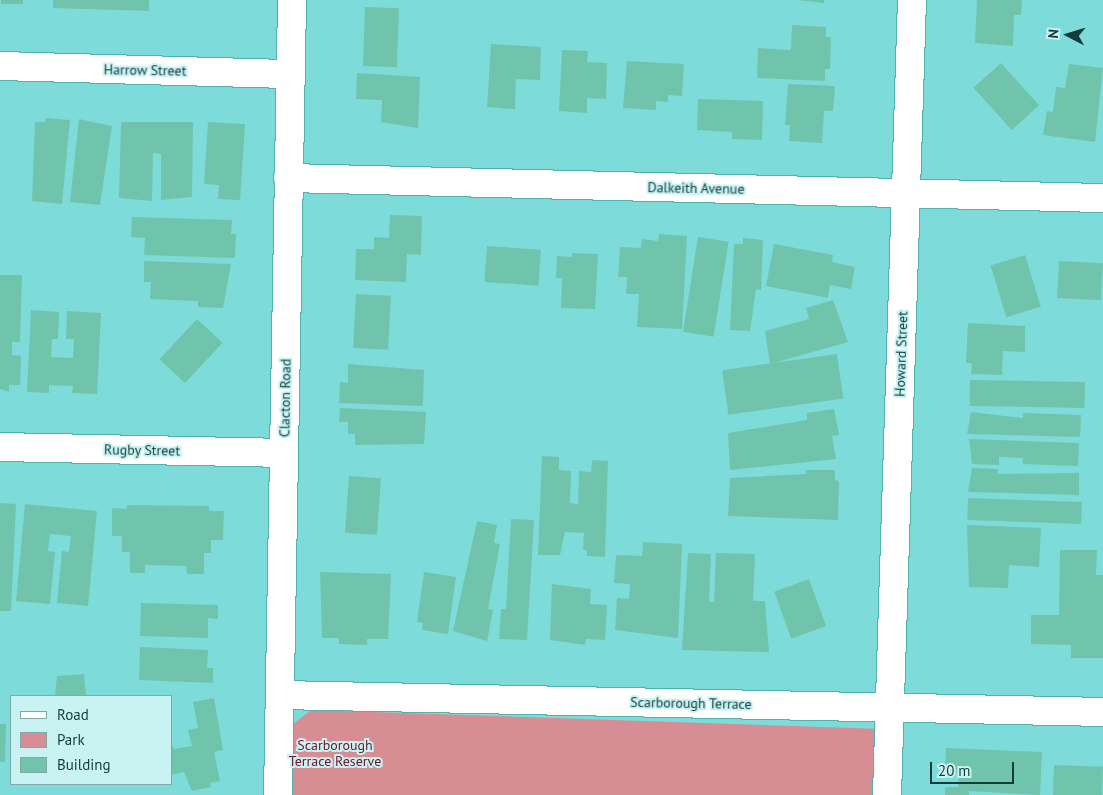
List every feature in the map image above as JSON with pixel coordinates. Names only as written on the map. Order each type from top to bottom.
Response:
[{"type":"street","name":"Clacton Road","points":[[278,795],[292,0]]},
{"type":"street","name":"Howard Street","points":[[887,795],[912,0]]},
{"type":"street","name":"Harrow Street","points":[[0,66],[291,74]]},
{"type":"street","name":"Dalkeith Avenue","points":[[288,178],[1103,198]]},
{"type":"street","name":"Rugby Street","points":[[0,447],[284,453]]},
{"type":"street","name":"Scarborough Terrace","points":[[280,695],[1103,712]]},
{"type":"green space","name":"Scarborough Terrace Reserve","points":[[311,710],[883,729],[881,795],[293,795],[292,725]]},
{"type":"building","points":[[1,0],[23,0],[23,4],[1,4]]},
{"type":"building","points":[[53,0],[149,0],[149,11],[53,8]]},
{"type":"building","points":[[797,0],[824,0],[824,3]]},
{"type":"building","points":[[977,0],[1022,0],[1021,15],[1014,15],[1013,46],[975,43]]},
{"type":"building","points":[[365,7],[399,8],[397,67],[363,66]]},
{"type":"building","points":[[792,25],[826,27],[826,37],[831,37],[830,69],[825,69],[825,81],[757,78],[758,48],[791,50]]},
{"type":"building","points":[[491,44],[541,47],[540,80],[516,79],[515,109],[487,107]]},
{"type":"building","points":[[562,50],[588,51],[587,62],[607,63],[606,99],[587,98],[587,113],[559,111]]},
{"type":"building","points":[[627,61],[684,64],[682,96],[668,95],[668,102],[656,101],[656,110],[623,108]]},
{"type":"building","points":[[1001,63],[1039,105],[1012,130],[974,88]]},
{"type":"building","points":[[1069,64],[1103,68],[1095,142],[1043,135],[1047,111],[1053,112],[1056,87],[1065,88]]},
{"type":"building","points":[[357,73],[420,77],[418,128],[381,122],[382,100],[356,99]]},
{"type":"building","points":[[788,84],[835,86],[833,111],[824,111],[822,143],[789,141],[790,125],[785,125]]},
{"type":"building","points":[[698,99],[763,101],[762,140],[732,139],[732,132],[697,130]]},
{"type":"building","points":[[46,118],[70,120],[62,204],[32,201],[35,122],[45,122]]},
{"type":"building","points":[[79,119],[112,126],[100,205],[70,202]]},
{"type":"building","points":[[121,122],[193,122],[192,197],[161,200],[161,154],[153,153],[152,201],[119,198]]},
{"type":"building","points":[[208,122],[245,124],[240,200],[218,199],[219,185],[204,184]]},
{"type":"building","points":[[390,215],[422,216],[421,255],[407,254],[406,282],[355,280],[356,249],[374,249],[374,237],[389,238]]},
{"type":"building","points":[[132,217],[232,220],[231,234],[236,234],[235,258],[144,255],[145,238],[131,237]]},
{"type":"building","points":[[659,234],[687,236],[682,329],[637,327],[639,294],[626,294],[627,277],[618,277],[620,247],[641,248],[642,239],[658,241]]},
{"type":"building","points":[[698,237],[729,242],[714,337],[683,332]]},
{"type":"building","points":[[743,238],[763,240],[761,290],[756,289],[750,331],[730,330],[734,244],[743,244]]},
{"type":"building","points":[[774,244],[833,255],[832,262],[855,267],[851,289],[830,285],[828,298],[766,286]]},
{"type":"building","points":[[487,246],[541,250],[538,286],[484,282]]},
{"type":"building","points":[[572,253],[598,254],[595,309],[561,308],[562,278],[556,278],[557,256],[572,257]]},
{"type":"building","points":[[1025,255],[1041,307],[1006,317],[991,266]]},
{"type":"building","points":[[144,261],[231,264],[223,308],[198,307],[198,301],[150,299],[151,282],[144,282]]},
{"type":"building","points":[[1059,261],[1103,263],[1101,300],[1057,298]]},
{"type":"building","points":[[0,275],[22,275],[20,342],[12,342],[12,355],[21,356],[20,385],[9,385],[9,392],[0,389]]},
{"type":"building","points":[[356,294],[391,296],[388,350],[353,348]]},
{"type":"building","points":[[833,300],[848,342],[770,364],[765,331],[809,319],[806,308]]},
{"type":"building","points":[[31,310],[59,312],[58,339],[52,339],[51,357],[73,358],[74,339],[66,339],[67,311],[101,313],[97,394],[72,393],[73,386],[49,385],[49,393],[27,392]]},
{"type":"building","points":[[197,319],[223,343],[185,383],[159,359]]},
{"type":"building","points":[[968,323],[1025,326],[1025,352],[1003,351],[1002,375],[971,374],[972,363],[966,363]]},
{"type":"building","points":[[837,354],[843,399],[728,415],[722,370]]},
{"type":"building","points":[[348,364],[424,370],[423,406],[339,403],[340,382],[348,383]]},
{"type":"building","points":[[970,380],[1085,382],[1085,408],[970,406]]},
{"type":"building","points":[[340,408],[426,412],[424,444],[355,445],[355,434],[348,434],[348,422],[339,422]]},
{"type":"building","points":[[834,409],[839,435],[832,436],[836,459],[730,470],[728,433],[807,420],[807,413]]},
{"type":"building","points":[[971,412],[1023,418],[1023,413],[1081,415],[1080,437],[967,434]]},
{"type":"building","points":[[969,439],[1079,443],[1078,466],[1023,464],[1023,458],[999,457],[999,465],[972,464]]},
{"type":"building","points":[[542,456],[559,457],[559,470],[571,471],[570,503],[578,504],[579,471],[591,472],[592,460],[608,461],[605,557],[587,556],[587,550],[583,550],[584,533],[565,532],[560,555],[538,555]]},
{"type":"building","points":[[972,468],[998,469],[998,474],[1079,473],[1079,495],[968,492]]},
{"type":"building","points":[[806,470],[835,470],[835,480],[839,481],[838,520],[728,516],[730,478],[806,474]]},
{"type":"building","points":[[349,476],[381,478],[377,535],[345,533]]},
{"type":"building","points":[[968,498],[1082,502],[1081,524],[967,520]]},
{"type":"building","points":[[0,503],[16,504],[11,611],[0,611]]},
{"type":"building","points":[[25,504],[97,511],[88,606],[57,603],[62,551],[69,552],[71,536],[50,534],[48,551],[55,552],[50,604],[16,601]]},
{"type":"building","points":[[127,505],[209,506],[209,511],[224,511],[223,540],[211,540],[211,553],[204,553],[204,574],[187,574],[186,566],[145,565],[145,573],[130,573],[130,552],[122,552],[122,536],[112,536],[112,508],[127,509]]},
{"type":"building","points":[[511,519],[534,520],[527,640],[499,639],[501,609],[506,609]]},
{"type":"building","points":[[477,521],[497,525],[494,543],[500,544],[488,609],[493,610],[487,641],[453,631]]},
{"type":"building","points":[[967,525],[1041,528],[1039,567],[1009,565],[1008,588],[969,587]]},
{"type":"building","points":[[643,542],[682,544],[678,638],[615,630],[617,598],[629,599],[630,584],[614,583],[616,555],[642,556]]},
{"type":"building","points":[[1060,550],[1097,550],[1096,575],[1103,575],[1103,658],[1071,658],[1071,645],[1031,644],[1031,615],[1059,615]]},
{"type":"building","points":[[688,553],[711,554],[709,602],[714,602],[716,553],[755,554],[753,601],[765,601],[769,652],[682,650]]},
{"type":"building","points":[[320,572],[391,574],[388,639],[367,639],[367,645],[339,644],[339,638],[322,638]]},
{"type":"building","points":[[424,572],[456,577],[448,634],[422,630],[423,623],[417,622]]},
{"type":"building","points":[[809,579],[826,626],[791,639],[774,592]]},
{"type":"building","points":[[552,584],[591,589],[590,604],[607,605],[605,640],[586,639],[585,645],[550,640]]},
{"type":"building","points":[[141,603],[218,605],[218,619],[208,618],[208,638],[140,636]]},
{"type":"building","points":[[140,647],[208,650],[207,668],[213,668],[213,683],[139,680]]},
{"type":"building","points":[[84,674],[86,695],[55,695],[57,676]]},
{"type":"building","points":[[214,698],[223,750],[214,752],[220,781],[210,783],[211,787],[192,791],[184,772],[172,775],[172,744],[174,749],[192,746],[188,730],[198,728],[193,702]]},
{"type":"building","points":[[0,724],[6,724],[5,762],[0,762]]},
{"type":"building","points":[[946,748],[1042,752],[1040,795],[969,791],[969,795],[945,795],[945,787],[958,787],[959,773],[945,772]]},
{"type":"building","points":[[1054,765],[1103,767],[1102,795],[1053,795]]}]
